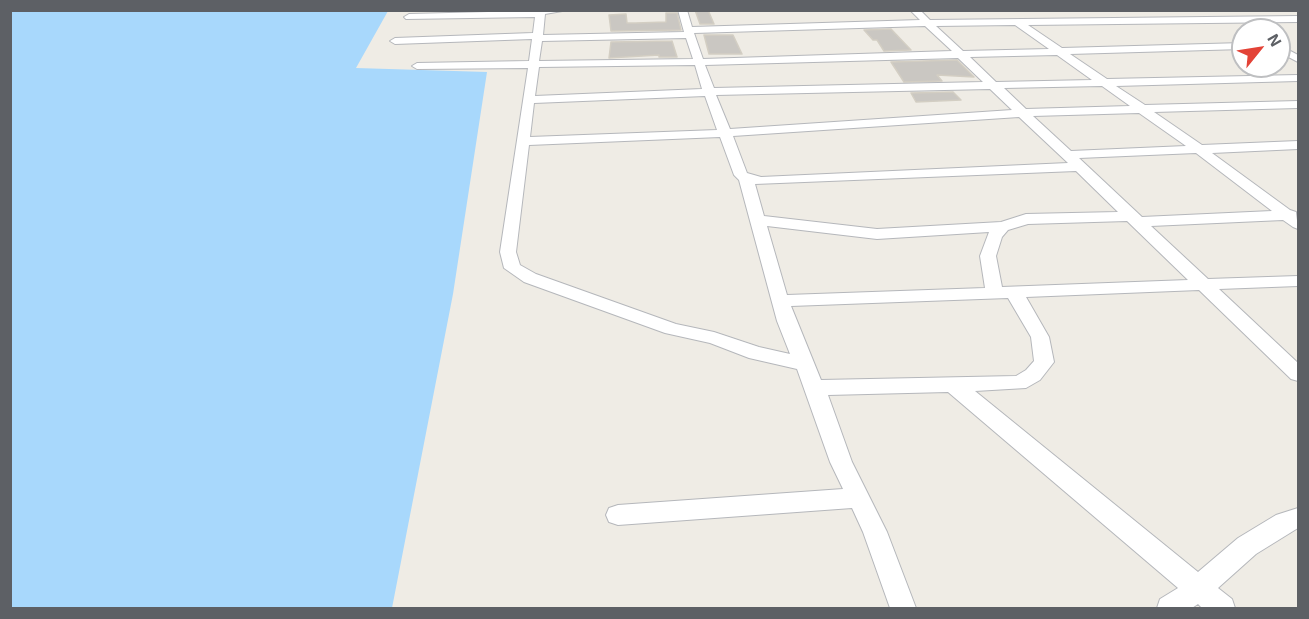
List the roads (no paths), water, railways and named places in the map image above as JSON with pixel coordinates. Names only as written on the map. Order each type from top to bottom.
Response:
[{"type":"street","points":[[409,17],[564,10]]},
{"type":"street","points":[[682,10],[709,92],[741,175],[746,179],[761,181],[1079,167]]},
{"type":"street","points":[[914,10],[1202,284],[1294,366]]},
{"type":"street","points":[[999,10],[1295,218]]},
{"type":"street","points":[[1203,10],[1231,25]]},
{"type":"street","points":[[540,12],[508,252],[512,268],[530,278],[672,330],[805,364]]},
{"type":"street","points":[[395,41],[927,23],[1299,19]]},
{"type":"street","points":[[417,66],[699,62],[1231,46]]},
{"type":"street","points":[[527,100],[709,92],[1299,78]]},
{"type":"street","points":[[522,141],[726,132],[1022,113],[1299,104]]},
{"type":"street","points":[[1066,155],[1299,145]]},
{"type":"street","points":[[746,179],[786,321],[815,388],[841,462],[875,532],[903,609]]},
{"type":"street","points":[[757,220],[877,234],[1003,227],[1026,219],[1295,218]]},
{"type":"street","points":[[815,388],[1019,384],[1033,375],[1044,362],[1040,336],[1005,292],[992,285],[988,256],[994,236],[1003,227]]},
{"type":"street","points":[[781,302],[1299,281]]},
{"type":"street","points":[[952,384],[1222,609]]},
{"type":"street","points":[[618,515],[859,498]]},
{"type":"street","points":[[1170,609],[1198,589],[1247,546],[1286,522],[1299,518]]},
{"type":"water","points":[[10,11],[388,11],[356,68],[487,72],[453,294],[392,608],[11,608]]}]
